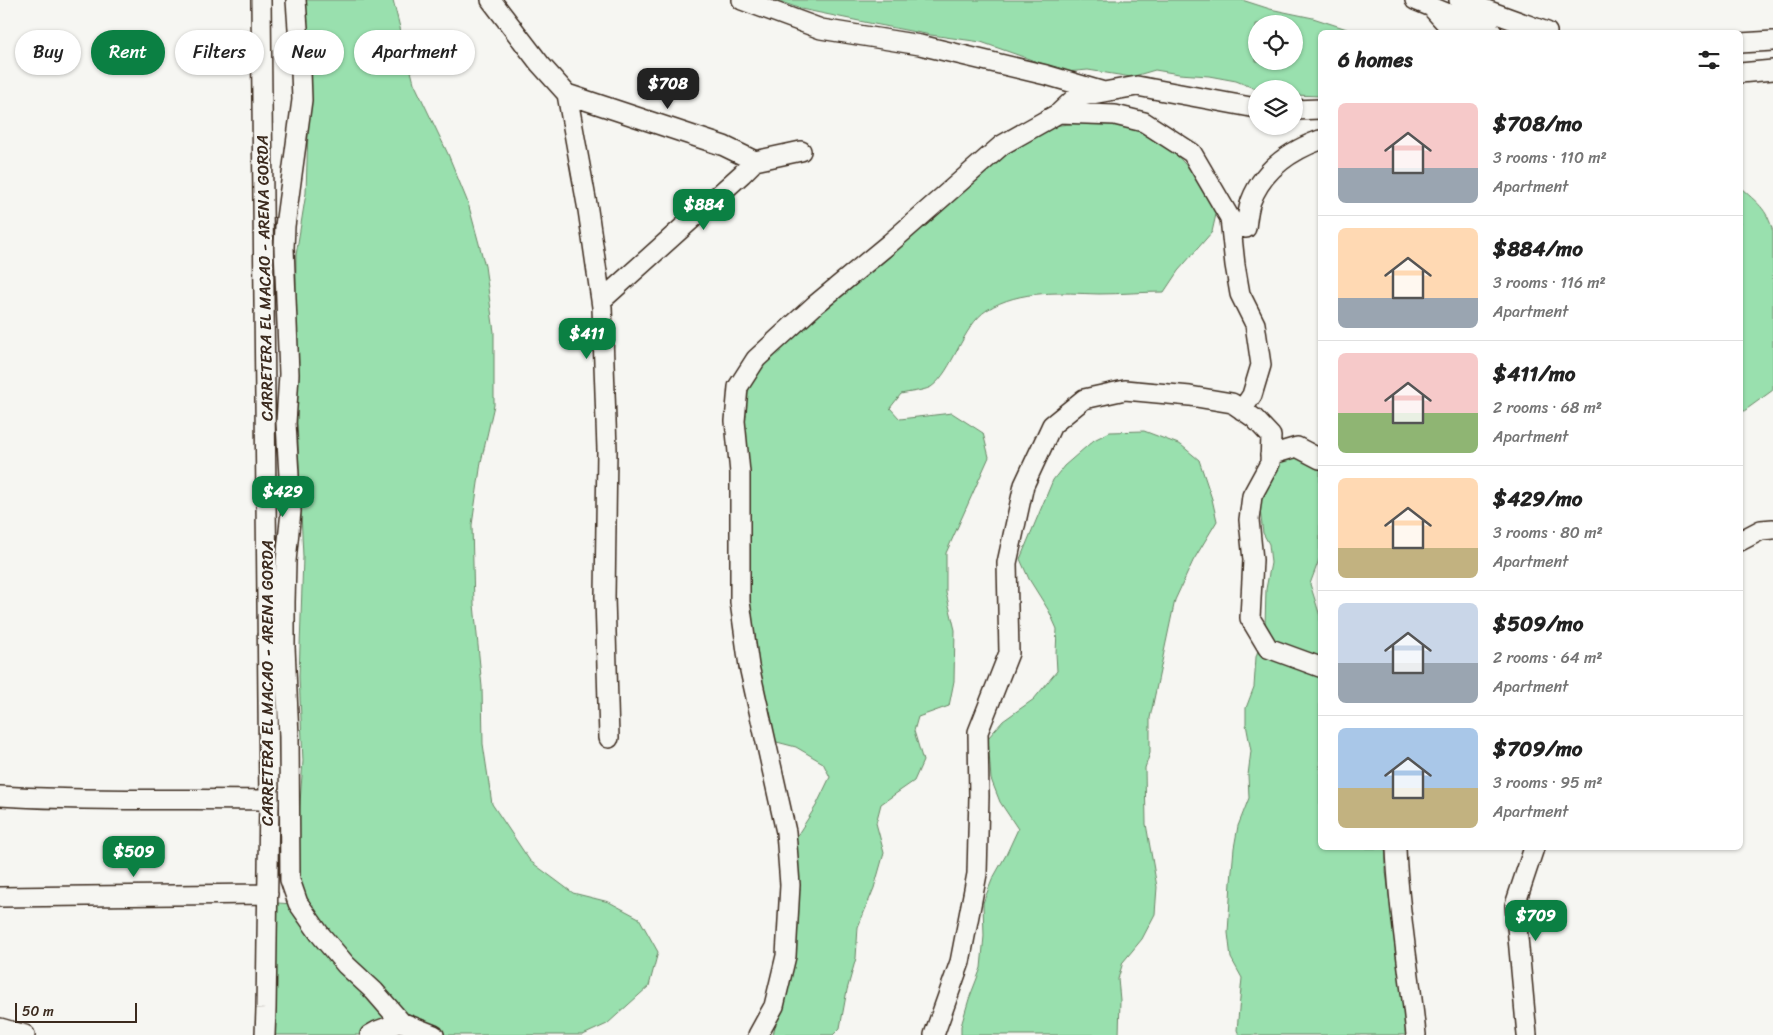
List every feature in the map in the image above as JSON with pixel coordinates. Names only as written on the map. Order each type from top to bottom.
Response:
[{"type":"street","name":"CARRETERA EL MACAO - ARENA GORDA","points":[[261,0],[269,800],[264,1035]]},
{"type":"street","points":[[296,0],[302,100],[285,226],[284,248],[289,374],[286,423],[291,511],[286,561],[285,602],[289,738],[290,880],[298,903],[319,933],[346,964],[374,991],[401,1022],[434,1035]]},
{"type":"street","points":[[492,0],[540,64],[567,94],[724,146],[755,161]]},
{"type":"street","points":[[742,0],[821,29],[920,44],[1046,75],[1105,92]]},
{"type":"street","points":[[1459,0],[1541,30]]},
{"type":"street","points":[[1423,4],[1452,30]]},
{"type":"street","points":[[1423,4],[1487,30]]},
{"type":"street","points":[[1743,43],[1773,41]]},
{"type":"street","points":[[1743,73],[1773,70]]},
{"type":"street","points":[[758,1035],[774,1006],[786,956],[790,885],[786,832],[749,666],[740,602],[740,473],[735,421],[738,387],[756,360],[815,305],[890,243],[1002,145],[1059,113],[1076,97],[1137,86],[1248,107]]},
{"type":"street","points":[[567,94],[602,300],[607,450],[605,597],[609,738]]},
{"type":"street","points":[[1303,110],[1318,109]]},
{"type":"street","points":[[1059,113],[1115,115],[1144,122],[1192,153],[1230,218],[1240,294],[1255,324],[1261,365],[1252,395],[1242,410]]},
{"type":"street","points":[[1246,228],[1251,202],[1260,184],[1282,158],[1303,146],[1318,141]]},
{"type":"street","points":[[602,300],[755,161],[801,151]]},
{"type":"street","points":[[934,1035],[960,962],[977,874],[980,796],[978,732],[1009,653],[1007,563],[1024,484],[1052,425],[1084,400],[1125,390],[1190,396],[1232,404],[1254,418],[1271,436],[1270,463],[1252,496],[1249,520],[1253,560],[1250,618],[1268,648],[1318,667]]},
{"type":"street","points":[[1270,455],[1297,447],[1318,458]]},
{"type":"street","points":[[1743,539],[1760,530],[1773,529]]},
{"type":"street","points":[[0,796],[50,800],[190,798],[269,800]]},
{"type":"street","points":[[1396,850],[1397,878],[1416,1035]]},
{"type":"street","points":[[1527,1035],[1515,905],[1533,850]]},
{"type":"street","points":[[0,897],[268,894]]},
{"type":"street","points":[[370,1035],[401,1022]]},
{"type":"street","points":[[0,1028],[25,1035]]},
{"type":"green space","points":[[299,0],[393,0],[401,30],[354,30],[354,75],[412,75],[468,203],[485,266],[494,332],[494,405],[481,462],[472,525],[474,604],[482,687],[483,744],[492,804],[530,861],[573,893],[609,902],[639,918],[658,952],[649,986],[607,1024],[583,1035],[269,1035],[267,983],[278,903],[307,905],[295,872],[303,761],[299,676],[303,557],[295,375],[296,255],[306,193],[308,131],[304,75],[344,75],[344,30],[301,30]]},
{"type":"green space","points":[[776,0],[1242,0],[1270,9],[1299,15],[1248,15],[1248,70],[1303,70],[1303,16],[1350,30],[1318,30],[1318,96],[1303,95],[1303,80],[1248,80],[1248,86],[1236,81],[1209,76],[1155,70],[1131,77],[1088,70],[1066,72],[981,42],[931,35],[801,9]]},
{"type":"green space","points":[[1101,120],[1124,124],[1155,138],[1174,152],[1204,185],[1217,210],[1212,232],[1178,271],[1164,292],[1027,295],[1013,298],[987,310],[978,317],[964,337],[946,371],[939,380],[931,387],[901,394],[890,408],[900,419],[952,413],[983,433],[989,457],[946,553],[946,593],[955,630],[954,681],[949,706],[918,717],[914,731],[923,761],[914,781],[881,804],[876,823],[884,853],[874,888],[858,927],[856,958],[847,990],[840,1028],[833,1035],[773,1035],[793,951],[799,904],[793,842],[816,806],[830,777],[823,763],[796,747],[773,741],[749,631],[743,404],[755,373],[779,349],[854,282],[916,234],[952,191],[988,162],[1053,126]]},
{"type":"green space","points":[[1743,190],[1764,211],[1773,232],[1773,390],[1743,412]]},
{"type":"green space","points":[[1144,431],[1181,445],[1199,460],[1217,521],[1193,561],[1175,600],[1150,718],[1150,753],[1145,768],[1146,824],[1157,887],[1155,914],[1142,939],[1123,962],[1118,979],[1120,1000],[1119,1035],[961,1035],[961,1026],[969,999],[981,968],[984,936],[983,903],[992,880],[1018,829],[1000,802],[991,779],[988,738],[1003,721],[1034,699],[1057,671],[1057,629],[1020,559],[1053,480],[1064,466],[1094,440],[1110,432]]},
{"type":"green space","points":[[1287,457],[1300,458],[1318,467],[1318,562],[1310,584],[1318,610],[1318,850],[1386,850],[1386,872],[1407,1035],[1239,1035],[1237,1030],[1242,978],[1231,958],[1228,933],[1231,882],[1238,826],[1249,798],[1248,775],[1251,751],[1246,724],[1246,708],[1254,687],[1256,657],[1265,626],[1266,589],[1271,563],[1269,544],[1263,533],[1260,510],[1263,487],[1275,467]]}]
